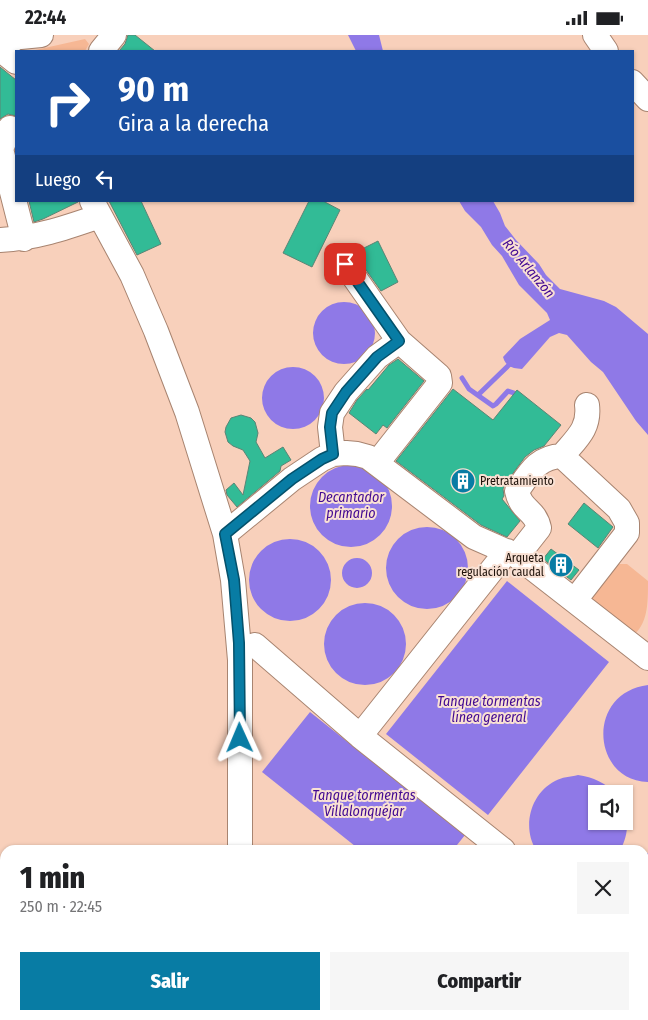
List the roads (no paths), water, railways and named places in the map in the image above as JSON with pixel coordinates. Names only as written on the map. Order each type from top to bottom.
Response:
[{"type":"street","points":[[97,35],[101,41],[101,50]]},
{"type":"street","points":[[102,50],[114,35]]},
{"type":"street","points":[[595,35],[605,50]]},
{"type":"street","points":[[634,84],[648,99]]},
{"type":"street","points":[[9,128],[1,149],[24,239]]},
{"type":"street","points":[[0,241],[24,239],[52,232],[96,209],[132,275],[156,331],[187,413],[225,534],[234,580],[240,660],[240,845]]},
{"type":"street","points":[[345,264],[399,341],[438,376],[440,383],[376,463]]},
{"type":"street","points":[[333,454],[330,427],[332,413],[346,392],[377,357],[399,341]]},
{"type":"street","points":[[562,456],[586,427],[587,405]]},
{"type":"street","points":[[225,534],[292,479],[322,459],[333,454],[357,454],[368,457],[474,537],[512,554],[575,600],[648,658]]},
{"type":"street","points":[[360,736],[512,554],[539,528],[533,514],[521,505],[517,491],[528,474],[542,461],[554,456],[562,456],[619,509],[627,523],[627,533],[575,600]]},
{"type":"street","points":[[255,645],[360,736],[497,845]]},
{"type":"water","points":[[348,35],[379,35],[383,50],[356,50]]},
{"type":"water","name":"Río Arlanzón","points":[[460,202],[494,202],[505,226],[560,289],[604,301],[616,307],[648,334],[648,435],[636,421],[603,372],[591,362],[567,335],[559,333],[550,337],[522,369],[512,367],[506,363],[503,357],[520,339],[550,320],[547,313],[519,285],[502,256],[492,245],[481,227],[465,211]]},
{"type":"water","points":[[344,302],[356,304],[366,311],[373,321],[375,333],[373,345],[366,355],[356,362],[344,364],[332,362],[322,355],[315,345],[313,333],[315,321],[322,311],[332,304]]},
{"type":"water","points":[[287,367],[299,367],[315,376],[322,386],[324,398],[322,410],[315,420],[299,429],[287,429],[276,424],[267,415],[262,404],[262,392],[267,381],[276,372]]},
{"type":"water","name":"Decantador primario","points":[[351,465],[367,468],[380,477],[389,490],[392,506],[389,522],[380,535],[367,544],[351,547],[335,544],[322,535],[313,522],[310,506],[313,490],[322,477],[335,468]]},
{"type":"water","name":"Decantador primario","points":[[427,527],[443,530],[456,539],[465,552],[468,568],[465,584],[456,597],[443,606],[427,609],[411,606],[398,597],[389,584],[386,568],[389,552],[398,539],[411,530]]},
{"type":"water","name":"Decantador primario","points":[[290,539],[306,542],[319,551],[328,564],[331,580],[328,596],[319,609],[306,618],[290,621],[274,618],[261,609],[252,596],[249,580],[252,564],[261,551],[274,542]]},
{"type":"water","points":[[357,558],[368,562],[372,573],[368,584],[357,588],[346,584],[342,573],[346,562]]},
{"type":"water","name":"Tanque tormentas línea general","points":[[507,581],[609,662],[488,815],[386,734]]},
{"type":"water","points":[[365,603],[381,606],[394,615],[403,628],[406,644],[403,660],[394,673],[381,682],[365,685],[349,682],[336,673],[327,660],[324,644],[327,628],[336,615],[349,606]]},
{"type":"water","points":[[648,685],[648,782],[629,778],[616,768],[607,753],[603,736],[606,719],[614,703],[628,691]]},
{"type":"water","name":"Tanque tormentas Villalonquéjar","points":[[310,712],[465,835],[457,845],[354,845],[262,772]]},
{"type":"water","points":[[578,775],[589,777],[605,785],[588,785],[588,830],[627,830],[622,845],[534,845],[529,821],[534,802],[546,787],[555,781]]},
{"type":"waterway","points":[[478,395],[512,362]]},
{"type":"waterway","points":[[462,378],[469,389],[493,406],[508,391],[514,393]]},
{"type":"place","name":"Pretratamiento","points":[[463,481]]},
{"type":"place","name":"Arqueta regulación caudal","points":[[561,565]]}]
